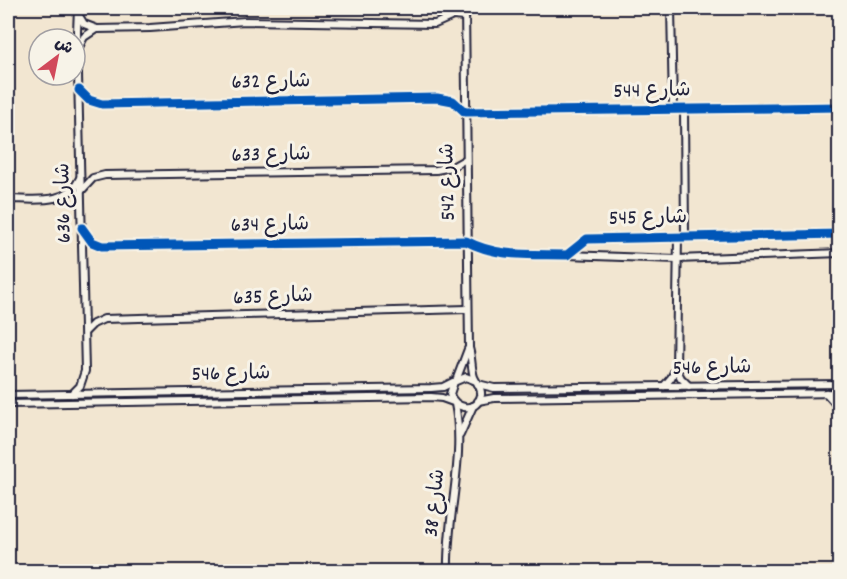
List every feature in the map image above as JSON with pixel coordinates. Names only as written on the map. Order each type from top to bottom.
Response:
[{"type":"street","points":[[453,16],[454,8]]},
{"type":"street","name":"شارع 542","points":[[465,8],[468,348],[477,382]]},
{"type":"street","name":"شارع 544","points":[[672,8],[673,109]]},
{"type":"street","points":[[78,10],[84,24],[97,29],[150,28],[245,21],[435,24],[453,16],[464,16]]},
{"type":"street","name":"شارع 636","points":[[78,10],[78,27]]},
{"type":"street","points":[[87,35],[97,29]]},
{"type":"street","name":"شارع 636","points":[[72,394],[80,386],[84,376],[85,333],[79,87]]},
{"type":"street","name":"شارع 632","points":[[79,90],[89,100],[102,104],[438,98],[453,101],[465,112]]},
{"type":"street","name":"شارع 544","points":[[465,112],[840,108]]},
{"type":"street","points":[[681,237],[684,109]]},
{"type":"street","name":"شارع 633","points":[[81,191],[93,178],[105,175],[436,170],[452,167],[465,159]]},
{"type":"street","points":[[8,200],[59,198],[73,191],[81,178]]},
{"type":"street","name":"شارع 634","points":[[82,228],[92,242],[102,246],[466,241]]},
{"type":"street","name":"شارع 545","points":[[567,255],[587,239],[840,234]]},
{"type":"street","name":"شارع 545","points":[[676,368],[677,259],[681,237]]},
{"type":"street","points":[[466,241],[480,249],[502,254],[677,259],[840,253]]},
{"type":"street","name":"شارع 635","points":[[85,333],[93,324],[104,319],[467,309]]},
{"type":"street","name":"شارع 542","points":[[455,381],[462,369],[468,348]]},
{"type":"street","points":[[676,368],[681,378],[689,386]]},
{"type":"street","points":[[664,386],[676,368]]},
{"type":"street","points":[[466,377],[477,382],[481,390],[476,403],[462,408],[454,403],[450,394],[455,381],[466,377]]},
{"type":"street","name":"شارع 546","points":[[8,395],[431,388],[443,387],[455,381]]},
{"type":"street","name":"شارع 546","points":[[477,382],[494,388],[840,384]]},
{"type":"street","points":[[826,393],[840,412]]},
{"type":"street","name":"شارع 546","points":[[476,403],[494,398],[840,393]]},
{"type":"street","name":"شارع 546","points":[[8,404],[430,397],[442,398],[454,403]]},
{"type":"street","name":"شارع 38","points":[[448,572],[448,546],[459,438],[454,403]]},
{"type":"street","name":"شارع 38","points":[[459,438],[476,403]]},
{"type":"shaded area","points":[[8,8],[839,8],[839,571],[8,571]]},
{"type":"cycle path","points":[[79,90],[89,100],[102,104],[437,98],[453,101],[465,112],[840,107]]},
{"type":"cycle path","points":[[82,228],[92,242],[102,246],[466,241],[503,253],[528,255],[567,255],[587,239],[840,234]]}]
